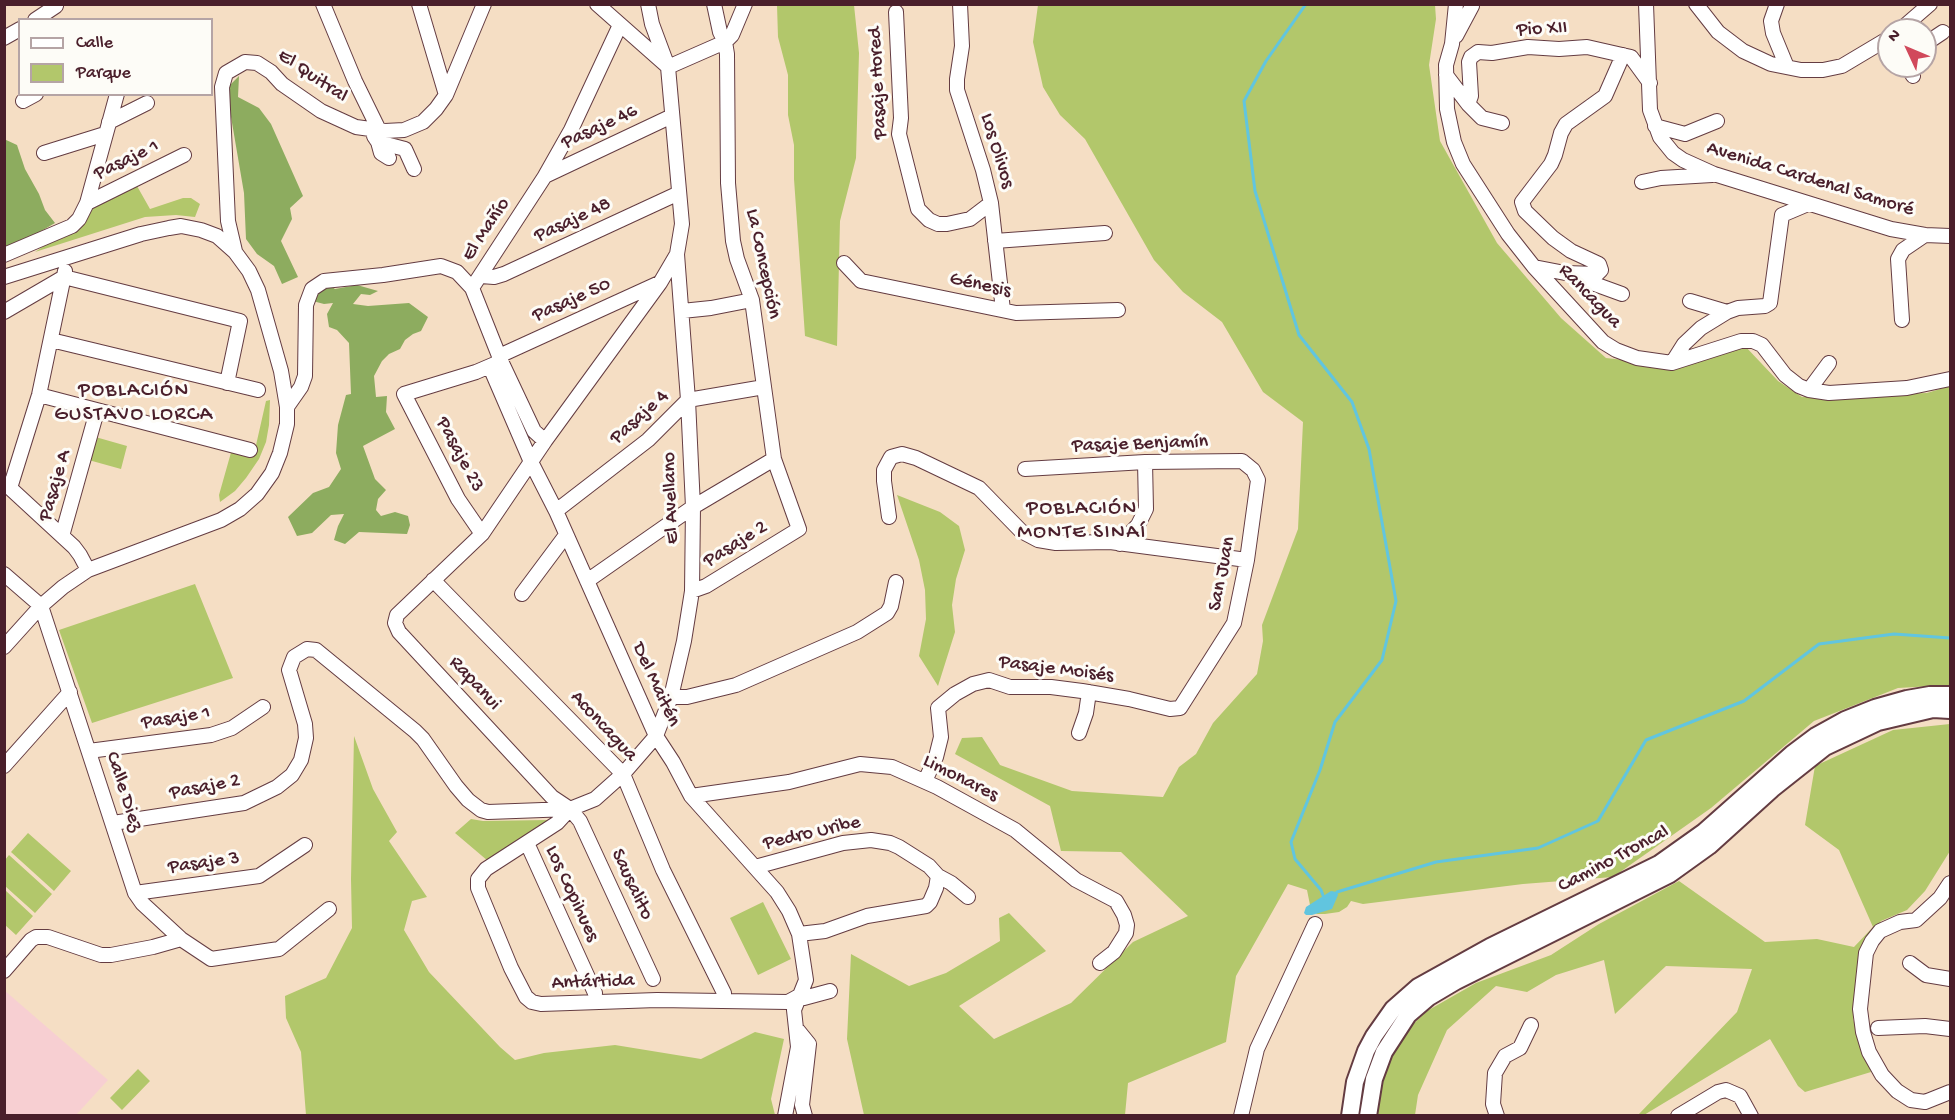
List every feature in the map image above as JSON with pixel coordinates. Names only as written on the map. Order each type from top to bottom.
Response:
[{"type":"main road","name":"Camino Troncal","points":[[1350,1116],[1355,1082],[1374,1036],[1393,1009],[1418,987],[1499,942],[1659,864],[1704,832],[1792,754],[1816,736],[1845,720],[1907,699],[1930,695],[1950,695]]},
{"type":"main road","name":"Camino Troncal","points":[[1368,1116],[1374,1079],[1384,1052],[1408,1015],[1429,997],[1456,981],[1670,874],[1709,846],[1772,789],[1825,747],[1878,722],[1933,709],[1950,710]]},
{"type":"street","points":[[323,4],[355,81],[381,153],[389,158]]},
{"type":"street","points":[[419,4],[446,95]]},
{"type":"street","name":"El Quitral","points":[[235,252],[228,221],[222,87],[226,73],[245,62],[257,63],[321,111],[356,127],[375,133],[404,130],[423,122],[446,95],[484,4]]},
{"type":"street","points":[[597,4],[668,67],[725,42],[732,35],[745,4]]},
{"type":"street","name":"El Avellano","points":[[570,809],[595,799],[623,774],[656,736],[671,697],[684,641],[692,591],[693,507],[677,254],[682,224],[668,67],[652,24],[648,4]]},
{"type":"street","name":"La Concepción","points":[[714,4],[720,32],[725,42],[728,183],[732,229],[737,259],[752,300],[774,459],[799,529]]},
{"type":"street","name":"Los Olivos","points":[[960,4],[962,46],[957,90],[983,170],[991,203],[1003,310]]},
{"type":"street","name":"Rancagua","points":[[1455,4],[1452,44],[1446,65],[1447,109],[1454,142],[1463,164],[1508,234],[1534,267],[1603,342],[1637,358],[1672,363],[1741,341],[1753,341],[1762,345],[1785,375],[1799,386],[1829,393],[1907,388],[1950,379]]},
{"type":"street","name":"Avenida Cardenal Samoré","points":[[1646,4],[1650,110],[1660,137],[1673,153],[1714,174],[1891,229],[1925,235],[1950,236]]},
{"type":"street","points":[[1696,4],[1718,32],[1743,51],[1771,64],[1823,70],[1842,66],[1877,45]]},
{"type":"street","points":[[1777,4],[1772,27],[1787,67]]},
{"type":"street","points":[[38,18],[56,6]]},
{"type":"street","points":[[1452,44],[1472,6]]},
{"type":"street","points":[[1914,18],[1929,6]]},
{"type":"street","name":"Pasaje Hored","points":[[896,12],[902,118],[899,134],[918,209],[928,220],[938,224],[947,224],[970,219],[991,203]]},
{"type":"street","name":"El Mañío","points":[[288,407],[305,376],[306,304],[312,288],[319,283],[441,266],[457,272],[472,288],[544,176],[570,130],[620,25]]},
{"type":"street","points":[[4,38],[18,30]]},
{"type":"street","points":[[1937,36],[1943,32]]},
{"type":"street","name":"Pio XII","points":[[1468,104],[1471,96],[1469,62],[1471,57],[1478,52],[1492,53],[1528,47],[1559,49],[1587,47],[1631,57],[1650,83]]},
{"type":"street","points":[[1534,267],[1565,273],[1597,274],[1601,270],[1601,267],[1563,246],[1525,211],[1522,205],[1524,199],[1551,164],[1566,124],[1605,96],[1623,55]]},
{"type":"street","points":[[1446,75],[1482,118],[1502,123]]},
{"type":"street","points":[[23,101],[32,96]]},
{"type":"street","points":[[4,255],[72,226],[79,219],[87,203],[116,96]]},
{"type":"street","points":[[44,153],[107,128],[147,103]]},
{"type":"street","name":"Pasaje 46","points":[[544,176],[672,116]]},
{"type":"street","points":[[1655,126],[1685,134],[1717,121]]},
{"type":"street","points":[[375,133],[405,149],[414,169]]},
{"type":"street","name":"Pasaje 1","points":[[87,203],[184,154]]},
{"type":"street","points":[[1642,182],[1661,178],[1714,174]]},
{"type":"street","name":"Pasaje 48","points":[[481,276],[494,277],[504,274],[679,193]]},
{"type":"street","points":[[1672,363],[1684,344],[1701,328],[1727,312],[1738,308],[1765,306],[1770,303],[1782,215],[1808,204]]},
{"type":"street","points":[[4,277],[141,234],[181,226],[217,236],[235,252],[249,271],[264,304],[288,407],[287,424],[280,453],[272,473],[257,494],[240,509],[221,520],[88,570],[41,606],[4,646]]},
{"type":"street","points":[[995,241],[1105,232]]},
{"type":"street","points":[[1902,320],[1899,254],[1925,235]]},
{"type":"street","name":"El Avellano","points":[[482,534],[545,441],[660,283],[677,254]]},
{"type":"street","points":[[68,257],[39,396],[8,486],[62,536],[80,555],[88,570]]},
{"type":"street","name":"Génesis","points":[[844,263],[861,281],[1016,313],[1118,310]]},
{"type":"street","points":[[1565,273],[1622,294]]},
{"type":"street","points":[[4,312],[64,276],[240,321],[227,382]]},
{"type":"street","name":"Pasaje 50","points":[[404,394],[497,361],[660,283]]},
{"type":"street","name":"Del Maitén","points":[[472,288],[531,462],[556,511],[656,736],[691,796],[777,892],[789,911],[799,934],[806,980],[794,1010],[798,1047],[785,1116]]},
{"type":"street","points":[[682,311],[752,300]]},
{"type":"street","points":[[1690,301],[1727,312]]},
{"type":"street","points":[[51,340],[258,390]]},
{"type":"street","name":"Del Maitén","points":[[497,361],[534,431],[545,441]]},
{"type":"street","points":[[1809,390],[1829,363]]},
{"type":"street","name":"Pasaje 4","points":[[556,511],[648,440],[688,400],[764,387]]},
{"type":"street","name":"Pasaje 23","points":[[404,394],[458,499],[482,534]]},
{"type":"street","points":[[39,396],[250,450]]},
{"type":"street","name":"Pasaje A","points":[[62,536],[97,411]]},
{"type":"street","points":[[889,517],[884,470],[891,457],[902,454],[916,458],[979,488],[1021,531],[1033,539],[1056,543],[1100,541],[1247,560]]},
{"type":"street","points":[[587,581],[693,507],[774,459]]},
{"type":"street","name":"Pasaje Benjamín","points":[[1025,469],[1145,462],[1242,461],[1253,470]]},
{"type":"street","points":[[1120,544],[1138,525],[1146,509],[1145,462]]},
{"type":"street","name":"San Juan","points":[[1180,708],[1234,623],[1247,560],[1258,480],[1253,470]]},
{"type":"street","name":"Pasaje 2","points":[[692,591],[706,586],[799,529]]},
{"type":"street","name":"Rapanui","points":[[482,534],[397,615],[394,623],[399,632],[552,797],[570,809]]},
{"type":"street","points":[[522,594],[566,535]]},
{"type":"street","points":[[4,574],[41,606]]},
{"type":"street","name":"Aconcagua","points":[[433,580],[623,774],[663,870],[724,993],[724,1000]]},
{"type":"street","points":[[671,697],[687,696],[736,685],[857,632],[887,613],[891,606],[896,582]]},
{"type":"street","name":"Calle Diez","points":[[41,606],[135,893],[153,914],[181,939],[212,959],[279,949],[329,909]]},
{"type":"street","name":"Pasaje 2","points":[[113,823],[244,803],[277,787],[292,775],[301,760],[306,738],[305,724],[289,670],[298,653],[307,649],[316,650],[423,739],[456,786],[475,806],[488,812],[570,809]]},
{"type":"street","name":"Pasaje Moisés","points":[[925,781],[941,737],[938,708],[955,694],[973,684],[989,680],[1010,687],[1051,687],[1089,692],[1170,709],[1180,708]]},
{"type":"street","points":[[4,766],[70,692]]},
{"type":"street","points":[[1079,733],[1086,713],[1089,692]]},
{"type":"street","name":"Pasaje 1","points":[[89,751],[211,735],[232,728],[263,707]]},
{"type":"street","name":"Limonares","points":[[691,796],[789,782],[860,764],[892,767],[925,781],[1015,830],[1076,880],[1116,901],[1124,915],[1127,925],[1126,933],[1114,952],[1100,963]]},
{"type":"street","name":"Antártida","points":[[570,809],[557,823],[481,873],[478,884],[511,968],[526,997],[532,1002],[541,1004],[724,1000],[788,1002],[799,996],[804,998],[830,991]]},
{"type":"street","name":"Sausalito","points":[[570,809],[585,832],[653,980]]},
{"type":"street","name":"Pedro Uribe","points":[[755,867],[843,843],[871,840],[899,847],[929,866],[938,876],[968,897]]},
{"type":"street","name":"Los Copihues","points":[[527,843],[595,993]]},
{"type":"street","name":"Pasaje 3","points":[[135,893],[259,876],[305,845]]},
{"type":"street","points":[[799,934],[825,931],[867,916],[926,906],[936,888],[938,876]]},
{"type":"street","points":[[1950,883],[1940,898],[1916,920],[1900,922],[1880,931],[1872,941],[1866,953],[1860,1009],[1869,1052],[1882,1075],[1897,1091],[1911,1100],[1925,1102],[1950,1092]]},
{"type":"street","points":[[1241,1116],[1257,1050],[1315,924]]},
{"type":"street","points":[[4,971],[36,937],[48,937],[100,955],[153,947],[181,939]]},
{"type":"street","points":[[1910,963],[1926,975],[1950,979]]},
{"type":"street","points":[[1497,1116],[1492,1104],[1496,1072],[1505,1056],[1520,1048],[1531,1025]]},
{"type":"street","points":[[1878,1029],[1924,1026],[1950,1029]]},
{"type":"street","points":[[796,1028],[809,1044],[802,1104],[805,1116]]},
{"type":"street","points":[[1678,1116],[1718,1092],[1726,1090],[1740,1096],[1751,1116]]},
{"type":"shaded area","points":[[4,990],[108,1080],[76,1115],[5,1115]]},
{"type":"green space","points":[[777,5],[854,5],[859,53],[856,158],[840,221],[837,346],[805,336],[794,179],[794,145],[788,115],[788,75],[778,37]]},
{"type":"green space","points":[[1038,5],[1435,5],[1436,19],[1429,65],[1440,141],[1497,243],[1561,318],[1606,358],[1669,365],[1745,346],[1778,381],[1802,397],[1927,393],[1950,386],[1950,685],[1898,688],[1814,721],[1711,808],[1613,877],[1523,884],[1363,904],[1351,901],[1339,912],[1325,914],[1317,914],[1311,910],[1307,890],[1288,884],[1236,976],[1226,1042],[1128,1083],[1125,1115],[864,1115],[847,1039],[851,954],[909,986],[946,973],[1000,941],[999,918],[1009,913],[1046,951],[959,1006],[994,1039],[1071,1003],[1133,942],[1188,916],[1121,852],[1061,851],[1050,806],[955,754],[962,738],[982,737],[1000,765],[1072,791],[1163,797],[1179,767],[1196,754],[1213,723],[1257,674],[1263,641],[1262,625],[1298,529],[1303,422],[1263,392],[1222,322],[1183,292],[1154,260],[1085,139],[1060,115],[1043,87],[1033,42]]},
{"type":"green space","points":[[239,76],[238,97],[259,108],[271,124],[303,196],[290,208],[292,219],[281,241],[298,277],[282,284],[274,266],[257,254],[246,239],[244,193],[230,111],[229,86]]},
{"type":"green space","points":[[4,139],[17,145],[25,169],[45,210],[55,223],[14,247],[5,246]]},
{"type":"green space","points":[[137,186],[150,209],[183,198],[191,198],[200,204],[195,217],[176,215],[145,217],[35,252],[74,226],[86,208]]},
{"type":"green space","points":[[327,283],[335,289],[357,285],[378,291],[370,295],[361,294],[353,304],[368,306],[409,303],[428,317],[421,331],[405,340],[400,349],[389,354],[382,361],[374,376],[376,397],[387,396],[386,412],[395,429],[363,446],[375,479],[386,490],[378,499],[376,510],[381,516],[395,512],[408,516],[410,525],[407,534],[359,532],[345,544],[334,540],[344,514],[331,515],[312,533],[297,536],[288,517],[313,493],[329,487],[341,469],[336,453],[338,425],[346,395],[351,394],[349,343],[337,330],[329,327],[327,314],[333,303],[324,304],[305,299]]},
{"type":"green space","points":[[270,400],[266,442],[259,459],[235,491],[220,502],[219,495],[232,449],[254,454],[266,401]]},
{"type":"green space","points":[[92,436],[127,446],[121,469],[85,459]]},
{"type":"green space","points":[[897,495],[940,512],[959,526],[965,550],[956,579],[952,605],[955,632],[938,686],[919,656],[926,619],[925,590],[919,560]]},
{"type":"green space","points":[[195,584],[233,678],[92,723],[59,630]]},
{"type":"green space","points":[[1950,724],[1950,851],[1925,891],[1907,910],[1881,921],[1863,952],[1853,1019],[1871,1072],[1805,1092],[1798,1086],[1770,1039],[1644,1115],[1638,1115],[1737,1012],[1752,969],[1666,966],[1615,1014],[1604,960],[1556,975],[1527,992],[1496,986],[1447,1030],[1418,1095],[1415,1115],[1376,1116],[1379,1088],[1388,1062],[1405,1032],[1427,1011],[1476,983],[1551,955],[1599,924],[1679,881],[1765,942],[1817,939],[1854,947],[1873,927],[1839,850],[1805,825],[1815,766],[1893,730]]},
{"type":"green space","points":[[354,736],[373,789],[397,832],[389,841],[427,897],[412,901],[404,930],[429,972],[500,1047],[515,1060],[544,1053],[615,1045],[701,1059],[755,1032],[784,1039],[771,1099],[775,1115],[306,1115],[301,1052],[286,1018],[285,996],[326,978],[352,928]]},
{"type":"green space","points":[[471,819],[483,821],[548,820],[488,861],[455,833]]},
{"type":"green space","points":[[28,833],[71,871],[54,891],[11,852]]},
{"type":"green space","points":[[9,855],[52,894],[35,913],[5,886],[5,860]]},
{"type":"green space","points":[[5,890],[33,916],[16,935],[5,925]]},
{"type":"green space","points":[[763,902],[791,959],[758,975],[730,918]]},
{"type":"green space","points":[[138,1069],[150,1081],[122,1110],[110,1098]]},
{"type":"water","points":[[1331,891],[1337,892],[1338,895],[1332,909],[1312,915],[1304,913],[1306,907]]},
{"type":"waterway","points":[[1306,4],[1266,61],[1244,101],[1255,191],[1299,335],[1352,402],[1369,449],[1396,601],[1382,660],[1335,722],[1320,770],[1291,842],[1295,859],[1321,890],[1324,898]]},
{"type":"waterway","points":[[1337,892],[1436,862],[1538,848],[1598,821],[1646,740],[1744,701],[1819,644],[1894,634],[1950,638]]},
{"type":"district","name":"POBLACIÓN GUSTAVO LORCA","points":[[134,404]]},
{"type":"district","name":"POBLACIÓN MONTE SINAÍ","points":[[1082,522]]}]
